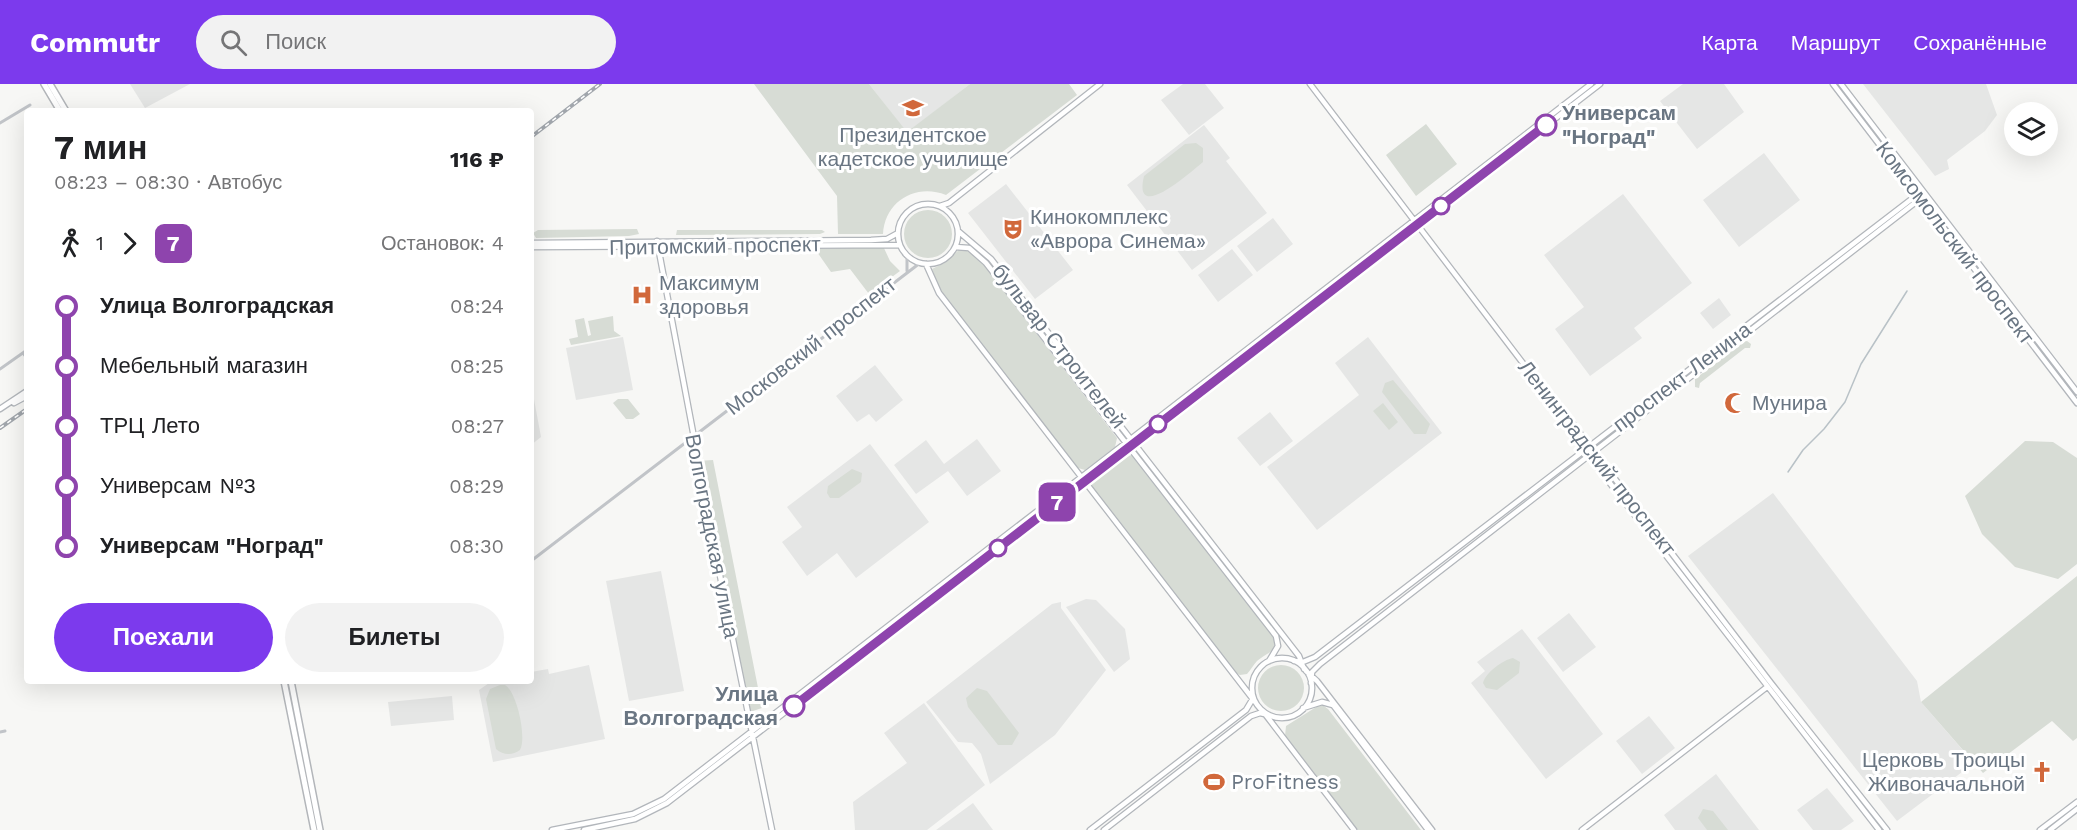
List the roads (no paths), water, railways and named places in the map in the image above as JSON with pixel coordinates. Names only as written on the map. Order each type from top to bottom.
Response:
[{"type":"main road","points":[[44,84],[58,108]]},
{"type":"main road","points":[[50,84],[64,108]]},
{"type":"main road","points":[[940,206],[954,199],[1100,84]]},
{"type":"main road","name":"Ленинградский проспект","points":[[1310,84],[1879,830]]},
{"type":"main road","points":[[1417,222],[1592,84]]},
{"type":"main road","points":[[584,830],[627,822],[650,813],[1417,222],[1600,84]]},
{"type":"main road","name":"Комсомольский проспект","points":[[1833,84],[2077,392]]},
{"type":"main road","name":"Комсомольский проспект","points":[[1841,84],[2077,403]]},
{"type":"main road","name":"проспект Ленина","points":[[1302,662],[1315,657],[1921,195]]},
{"type":"main road","name":"проспект Ленина","points":[[1311,675],[1320,664],[1592,455],[1921,195]]},
{"type":"main road","points":[[951,216],[954,199]]},
{"type":"main road","points":[[928,204],[940,206],[951,216],[958,231],[955,247],[943,260],[923,263],[907,256],[900,245],[898,233],[902,219],[913,208],[928,204]]},
{"type":"main road","name":"бульвар Строителей","points":[[958,231],[991,259],[1302,662],[1305,670]]},
{"type":"main road","name":"Притомский проспект","points":[[534,245],[657,241],[871,240],[887,239],[898,233]]},
{"type":"main road","name":"Волгоградская улица","points":[[657,241],[693,437],[772,830]]},
{"type":"main road","name":"Притомский проспект","points":[[534,245],[657,247],[900,245]]},
{"type":"main road","name":"бульвар Строителей","points":[[955,247],[966,246],[980,256],[1276,636],[1277,650],[1269,661]]},
{"type":"main road","points":[[923,263],[939,293],[1354,830]]},
{"type":"main road","points":[[0,411],[24,393]]},
{"type":"main road","points":[[0,411],[24,398]]},
{"type":"main road","points":[[1254,700],[1252,691],[1256,673],[1269,661],[1284,658],[1302,662]]},
{"type":"main road","points":[[1294,661],[1311,675],[1430,830]]},
{"type":"main road","points":[[1305,670],[1311,683]]},
{"type":"main road","points":[[1303,708],[1310,695],[1311,675]]},
{"type":"main road","points":[[285,684],[314,830]]},
{"type":"main road","points":[[292,684],[320,830]]},
{"type":"main road","points":[[1582,830],[1769,685]]},
{"type":"main road","name":"Ленинградский проспект","points":[[1769,685],[1887,830]]},
{"type":"main road","points":[[1090,830],[1246,710],[1254,700]]},
{"type":"main road","points":[[1104,830],[1251,716],[1265,713],[1285,718],[1303,708],[1322,702],[1333,705],[1430,830]]},
{"type":"main road","points":[[552,830],[633,814],[648,808],[752,735]]},
{"type":"main road","points":[[2040,830],[2077,802]]},
{"type":"main road","points":[[2050,830],[2077,809]]},
{"type":"street","points":[[25,108],[30,105]]},
{"type":"street","points":[[0,123],[24,109]]},
{"type":"street","points":[[906,273],[907,256]]},
{"type":"street","name":"Московский проспект","points":[[534,559],[906,273],[923,263]]},
{"type":"street","points":[[0,369],[24,352]]},
{"type":"street","points":[[0,732],[5,731]]},
{"type":"waterway","points":[[1788,472],[1803,450],[1824,429],[1845,402],[1861,364],[1907,291]]},
{"type":"railway","points":[[534,135],[600,84]]},
{"type":"railway","points":[[0,428],[24,411]]},
{"type":"place","name":"Президентское кадетское училище","points":[[913,108]]},
{"type":"place","name":"Универсам \"Ноград\"","points":[[1546,125]]},
{"type":"place","name":"Кинокомплекс «Аврора Синема»","points":[[1013,229]]},
{"type":"place","name":"Максимум здоровья","points":[[642,295]]},
{"type":"place","name":"Мунира","points":[[1735,403]]},
{"type":"place","name":"Улица Волгоградская","points":[[794,706]]},
{"type":"place","name":"Церковь Троицы Живоначальной","points":[[2042,772]]},
{"type":"place","name":"ProFitness","points":[[1214,782]]}]
